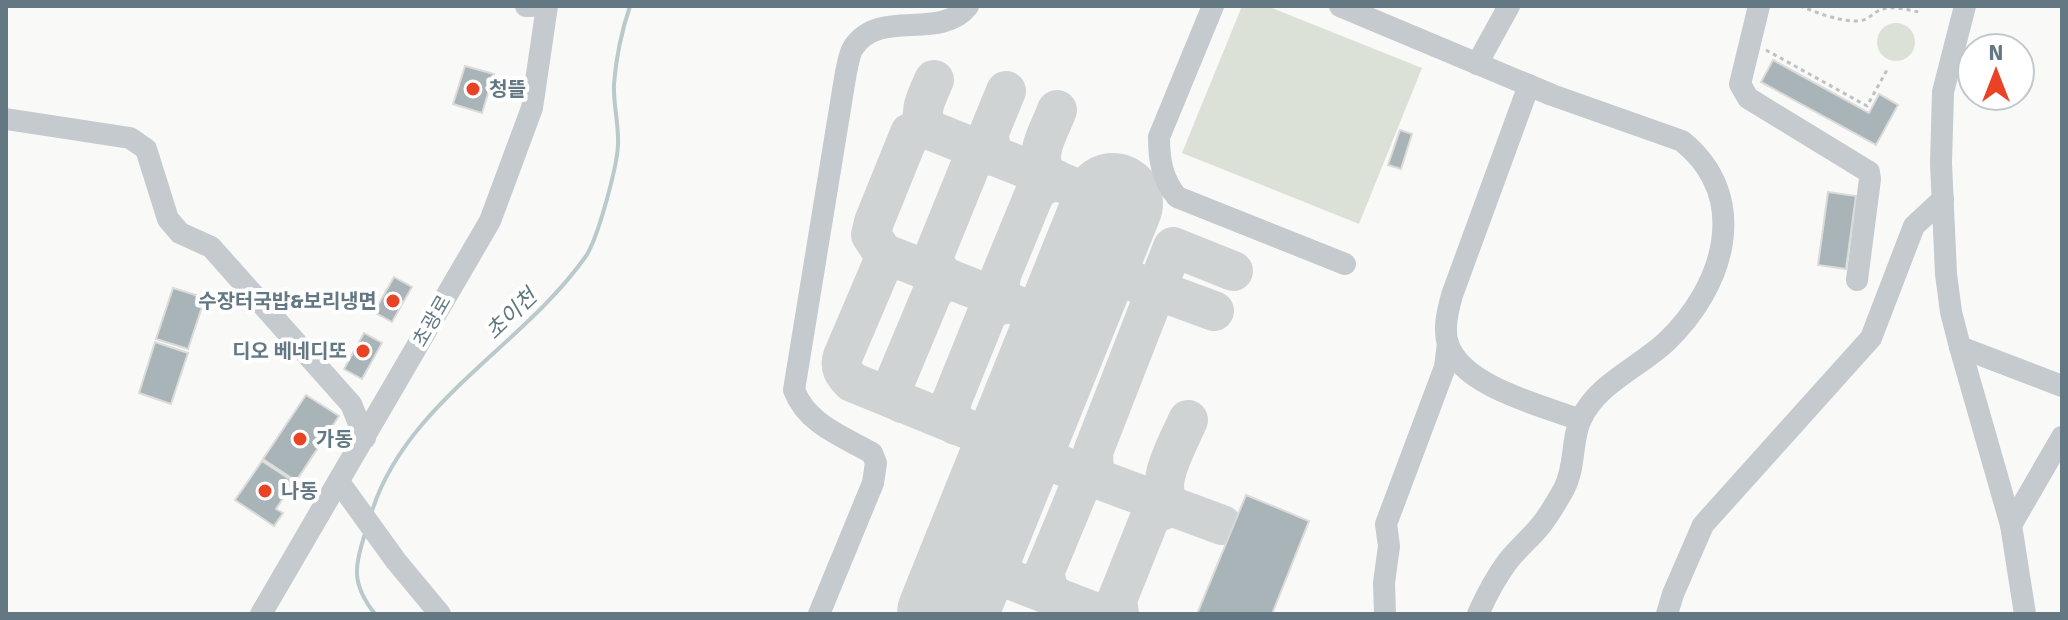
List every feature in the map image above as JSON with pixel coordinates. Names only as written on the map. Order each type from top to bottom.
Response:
[{"type":"street","name":"초광로","points":[[261,614],[490,221],[532,108],[547,6]]},
{"type":"street","points":[[819,614],[873,483],[876,463],[872,453],[815,420],[800,406],[794,390],[846,72],[852,48],[867,34],[887,27],[938,25],[959,17],[968,6]]},
{"type":"street","points":[[1213,6],[1159,137],[1159,160],[1167,185],[1177,197],[1345,264]]},
{"type":"street","points":[[1340,6],[1529,85],[1682,141],[1699,156],[1717,187],[1724,216],[1722,244],[1714,276],[1696,306],[1666,342],[1607,385],[1580,420],[1574,462],[1566,484],[1542,525],[1509,559],[1478,614]]},
{"type":"street","points":[[1477,64],[1509,6]]},
{"type":"street","points":[[1759,6],[1740,84],[1743,91],[1748,98],[1869,172],[1857,280]]},
{"type":"street","points":[[1965,6],[1943,92],[1946,274],[1960,347],[2011,525],[2025,614]]},
{"type":"street","points":[[1385,614],[1384,583],[1389,546],[1386,524],[1445,367],[1446,327],[1452,295],[1529,85]]},
{"type":"street","points":[[6,119],[130,138],[146,149],[168,219],[180,233],[211,247],[351,404],[365,438]]},
{"type":"street","points":[[1667,614],[1703,525],[1871,338],[1914,226],[1943,199]]},
{"type":"street","points":[[1448,343],[1455,358],[1478,380],[1580,420]]},
{"type":"street","points":[[1960,347],[2062,386]]},
{"type":"street","points":[[2011,525],[2062,437]]},
{"type":"street","points":[[339,482],[440,614]]},
{"type":"path","points":[[1800,6],[1859,21],[1869,19],[1881,9],[1919,12]]},
{"type":"path","points":[[1759,46],[1867,106],[1887,70]]},
{"type":"shaded area","points":[[1242,6],[1267,6],[1422,68],[1359,224],[1182,153]]},
{"type":"shaded area","points":[[1896,23],[1910,28],[1915,42],[1910,56],[1896,61],[1882,56],[1877,42],[1882,28]]},
{"type":"building","points":[[1773,60],[1869,113],[1879,94],[1898,105],[1876,145],[1761,82]]},
{"type":"building","name":"청뜰","points":[[465,66],[494,74],[482,113],[453,104]]},
{"type":"building","points":[[1400,130],[1412,134],[1401,169],[1388,165]]},
{"type":"building","points":[[1828,192],[1856,196],[1846,269],[1818,265]]},
{"type":"building","points":[[394,277],[412,287],[392,322],[374,312]]},
{"type":"building","points":[[173,288],[205,298],[188,349],[156,339]]},
{"type":"building","points":[[364,333],[382,343],[362,379],[344,369]]},
{"type":"building","points":[[155,342],[188,353],[171,404],[139,393]]},
{"type":"building","name":"가동","points":[[306,395],[339,416],[296,481],[263,459]]},
{"type":"building","name":"나동","points":[[262,461],[294,482],[276,509],[283,513],[274,526],[235,500]]},
{"type":"building","points":[[1246,495],[1309,521],[1272,614],[1197,614]]},
{"type":"waterway","name":"초이천","points":[[372,511],[389,472],[411,438],[438,406],[560,288],[591,247],[617,155],[614,84],[630,6]]},
{"type":"waterway","name":"초이천","points":[[366,531],[357,565],[358,584],[375,614]]},
{"type":"taxiway","points":[[927,129],[923,111],[934,80]]},
{"type":"taxiway","points":[[943,277],[934,255],[971,164],[979,157],[993,155],[988,135],[1006,91]]},
{"type":"taxiway","points":[[1047,176],[1041,152],[1057,110]]},
{"type":"taxiway","points":[[1064,324],[883,253],[871,235],[910,133],[927,129],[1113,203]]},
{"type":"taxiway","points":[[1009,303],[999,292],[1001,275],[1036,190],[1055,179]]},
{"type":"taxiway","points":[[1101,480],[1094,472],[1093,452],[1173,247],[1233,271]]},
{"type":"taxiway","points":[[900,260],[881,267],[843,356],[843,370],[852,382],[1014,448],[1222,525]]},
{"type":"taxiway","points":[[1088,265],[1214,311]]},
{"type":"taxiway","points":[[902,403],[895,393],[894,384],[933,291],[942,283],[953,281]]},
{"type":"taxiway","points":[[956,425],[950,409],[952,400],[988,311],[1009,303]]},
{"type":"taxiway","points":[[1119,614],[1117,600],[1151,515],[1172,506],[1166,498],[1165,476],[1188,420]]},
{"type":"taxiway","points":[[1050,595],[1044,573],[1080,486],[1095,478]]},
{"type":"taxiway","points":[[968,563],[1099,614]]},
{"type":"runway","points":[[947,614],[1113,203]]},
{"type":"place","name":"청뜰","points":[[473,89]]},
{"type":"place","name":"수장터국밥&보리냉면","points":[[393,301]]},
{"type":"place","name":"디오 베네디또","points":[[363,351]]},
{"type":"place","name":"가동","points":[[300,439]]},
{"type":"place","name":"나동","points":[[265,491]]}]
